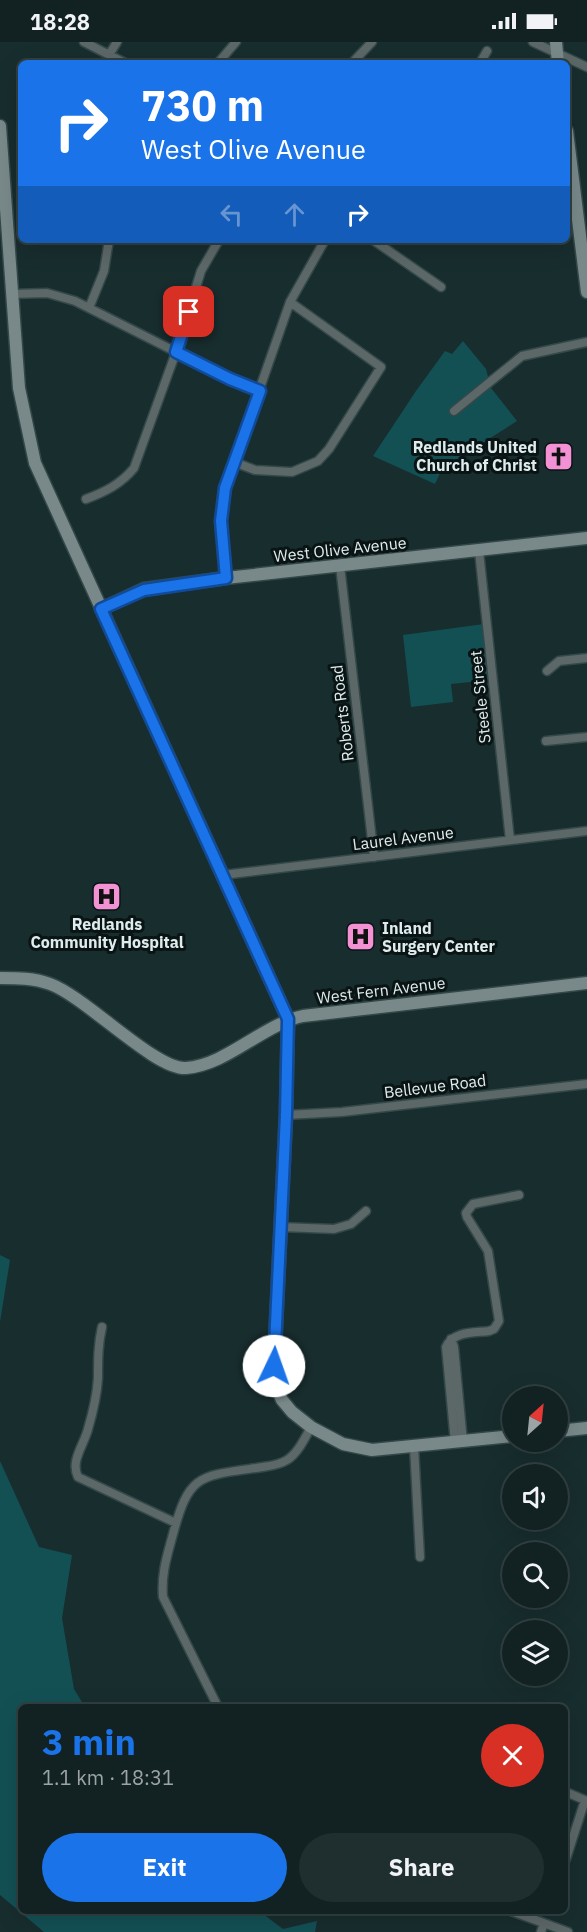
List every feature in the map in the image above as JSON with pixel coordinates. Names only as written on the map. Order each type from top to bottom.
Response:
[{"type":"main road","points":[[0,126],[19,388],[35,463],[288,1019],[274,1377],[282,1400],[292,1412],[311,1427],[343,1444],[372,1450],[502,1437]]},
{"type":"main road","points":[[570,174],[585,244],[587,292]]},
{"type":"main road","name":"West Olive Avenue","points":[[101,609],[144,590],[226,578],[587,538]]},
{"type":"main road","name":"West Fern Avenue","points":[[0,978],[37,980],[64,990],[159,1059],[178,1068],[188,1068],[214,1059],[288,1019],[587,983]]},
{"type":"main road","points":[[568,1430],[587,1428]]},
{"type":"street","points":[[84,42],[119,60]]},
{"type":"street","points":[[109,55],[117,42]]},
{"type":"street","points":[[221,60],[236,42]]},
{"type":"street","points":[[355,60],[372,42]]},
{"type":"street","points":[[533,42],[587,67]]},
{"type":"street","points":[[482,60],[487,51]]},
{"type":"street","points":[[89,308],[104,271],[109,243]]},
{"type":"street","points":[[86,500],[124,479],[134,468],[176,352],[201,271],[217,243]]},
{"type":"street","points":[[226,578],[221,521],[225,488],[290,302],[323,243]]},
{"type":"street","points":[[377,243],[441,287]]},
{"type":"street","points":[[11,294],[58,295],[89,308],[230,379],[260,391]]},
{"type":"street","points":[[234,462],[255,470],[292,472],[318,461],[329,448],[381,367],[290,302]]},
{"type":"street","points":[[454,411],[522,356],[587,342]]},
{"type":"street","name":"Steele Street","points":[[479,551],[510,840]]},
{"type":"street","name":"Roberts Road","points":[[340,566],[374,857]]},
{"type":"street","points":[[547,671],[559,661],[587,658]]},
{"type":"street","points":[[546,741],[587,737]]},
{"type":"street","name":"Laurel Avenue","points":[[223,875],[587,831]]},
{"type":"street","name":"Bellevue Road","points":[[286,1115],[342,1112],[587,1084]]},
{"type":"street","points":[[459,1442],[453,1387],[454,1347],[451,1339],[456,1336],[489,1331],[494,1329],[499,1321],[488,1251],[466,1213],[477,1202],[519,1195]]},
{"type":"street","points":[[280,1227],[334,1229],[351,1224],[366,1210]]},
{"type":"street","points":[[102,1327],[98,1345],[98,1380],[93,1412],[74,1470],[78,1477],[176,1523]]},
{"type":"street","points":[[216,1704],[163,1597],[161,1580],[185,1495],[204,1478],[215,1474],[275,1465],[285,1461],[292,1456],[311,1427]]},
{"type":"street","points":[[414,1446],[420,1557]]},
{"type":"street","points":[[568,1793],[586,1800],[568,1853]]},
{"type":"street","points":[[519,1914],[568,1932]]},
{"type":"street","points":[[541,1932],[544,1923]]},
{"type":"shaded area","points":[[463,341],[486,369],[491,388],[517,421],[442,469],[435,484],[373,456],[445,351],[452,354]]},
{"type":"shaded area","points":[[484,624],[489,680],[451,684],[453,702],[411,707],[403,635]]},
{"type":"shaded area","points":[[0,1255],[10,1260],[0,1322]]},
{"type":"shaded area","points":[[0,1461],[39,1547],[72,1555],[62,1618],[74,1689],[83,1704],[18,1704],[18,1910],[0,1895]]},
{"type":"shaded area","points":[[23,1914],[263,1914],[283,1929],[317,1921],[315,1932],[44,1932]]},
{"type":"place","name":"Redlands United Church of Christ","points":[[558,456]]},
{"type":"place","name":"Redlands Community Hospital","points":[[107,896]]},
{"type":"place","name":"Inland Surgery Center","points":[[361,937]]},
{"type":"route","points":[[189,312],[176,352],[242,385],[260,391],[225,488],[221,521],[226,578],[144,590],[101,609],[288,1019],[286,1115],[274,1366]]}]
